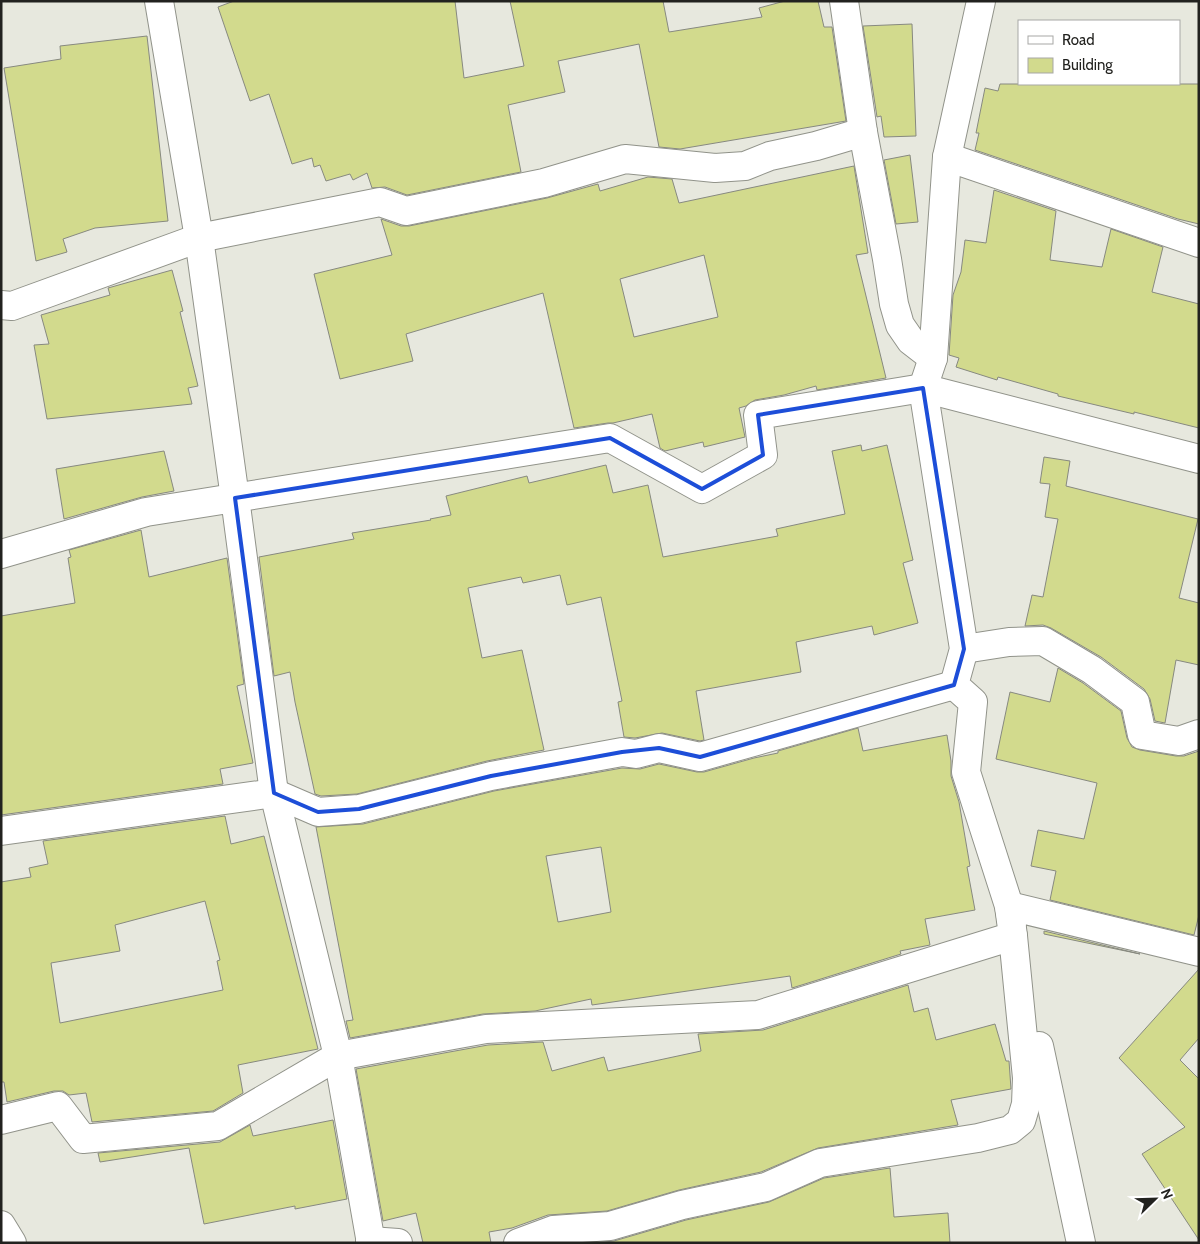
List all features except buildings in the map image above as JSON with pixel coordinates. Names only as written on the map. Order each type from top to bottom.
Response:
[{"type":"street","points":[[159,1],[199,238],[274,793],[338,1056],[371,1242],[398,1243]]},
{"type":"street","points":[[844,1],[863,132],[896,311],[900,325],[911,341],[933,358]]},
{"type":"street","points":[[954,685],[964,650],[923,388],[933,358],[947,157],[981,1]]},
{"type":"street","points":[[1,305],[12,306],[199,238],[380,202],[406,211],[544,183],[625,159],[715,168],[745,166],[770,156],[816,146],[863,132]]},
{"type":"street","points":[[947,157],[1199,243]]},
{"type":"street","points":[[1,554],[146,512],[610,438],[702,489],[763,455],[758,415],[923,388],[1199,460]]},
{"type":"street","points":[[964,650],[1009,642],[1043,641],[1092,670],[1135,702],[1142,735],[1179,742],[1199,734]]},
{"type":"street","points":[[1,831],[274,793],[318,812],[359,809],[491,776],[622,752],[636,754],[659,748],[700,757],[954,685]]},
{"type":"street","points":[[954,685],[973,702],[966,772],[1009,906],[1080,1243]]},
{"type":"street","points":[[518,1243],[553,1230],[610,1226],[682,1205],[766,1187],[820,1163],[978,1138],[1010,1130],[1021,1121],[1026,1104],[1028,1078],[1009,906]]},
{"type":"street","points":[[1009,906],[1199,952]]},
{"type":"street","points":[[1,1120],[58,1106],[83,1139],[218,1126],[338,1056],[486,1029],[758,1015],[1013,936]]},
{"type":"street","points":[[1,1225],[12,1243]]},
{"type":"highlighted area","points":[[923,388],[964,649],[954,685],[700,757],[659,748],[622,752],[491,776],[359,809],[318,812],[274,793],[235,498],[610,438],[702,489],[763,455],[758,415]]}]
